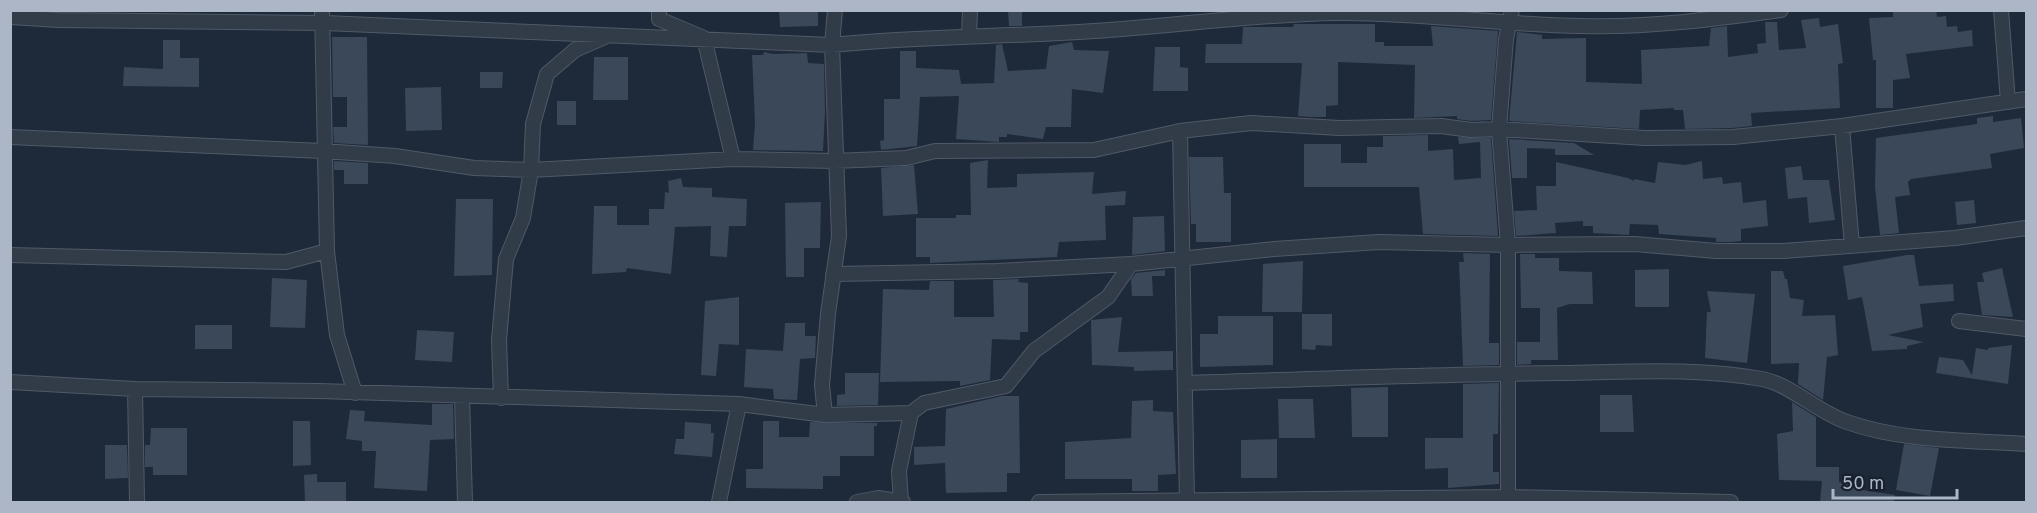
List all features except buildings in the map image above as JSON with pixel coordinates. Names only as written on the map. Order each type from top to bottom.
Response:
[{"type":"street","points":[[659,10],[659,19],[704,38]]},
{"type":"street","points":[[825,415],[822,385],[839,236],[834,161],[832,45],[835,10]]},
{"type":"street","points":[[969,35],[970,10]]},
{"type":"street","points":[[10,17],[58,20],[321,17],[832,45],[969,35],[1090,32],[1266,16],[1338,13],[1462,17],[1512,16],[1614,27],[1718,19],[1781,10]]},
{"type":"street","points":[[2001,10],[2008,102]]},
{"type":"street","points":[[1508,500],[1506,373],[1508,245],[1499,129],[1506,39],[1512,16]]},
{"type":"street","points":[[321,17],[327,251],[337,335],[355,393]]},
{"type":"street","points":[[501,398],[499,340],[506,259],[523,218],[531,170],[533,124],[547,74],[576,50],[612,34]]},
{"type":"street","points":[[704,38],[733,159]]},
{"type":"street","points":[[10,137],[323,151],[395,156],[474,168],[531,170],[733,159],[834,161],[906,158],[934,151],[1094,150],[1180,131],[1251,123],[1340,128],[1441,126],[1472,130],[1499,129],[1645,138],[1733,137],[1842,126],[2026,99]]},
{"type":"street","points":[[1842,126],[1852,246]]},
{"type":"street","points":[[1180,131],[1187,501]]},
{"type":"street","points":[[833,274],[997,271],[1131,264],[1379,242],[1508,245],[1635,244],[1727,251],[1783,251],[2026,228]]},
{"type":"street","points":[[12,252],[286,262],[327,251]]},
{"type":"street","points":[[10,382],[135,389],[739,404],[825,415],[911,413],[924,403],[1006,386],[1034,351],[1108,297],[1131,264]]},
{"type":"street","points":[[1959,321],[2026,329]]},
{"type":"street","points":[[1185,383],[1506,373],[1668,371],[1763,379],[1779,384],[1819,410],[1859,426],[1929,438],[2026,444]]},
{"type":"street","points":[[135,389],[137,502],[146,502]]},
{"type":"street","points":[[462,397],[465,502]]},
{"type":"street","points":[[719,502],[739,404]]},
{"type":"street","points":[[857,502],[878,498],[902,502],[899,471],[911,413]]},
{"type":"street","points":[[1039,502],[1508,500],[1731,502]]}]
